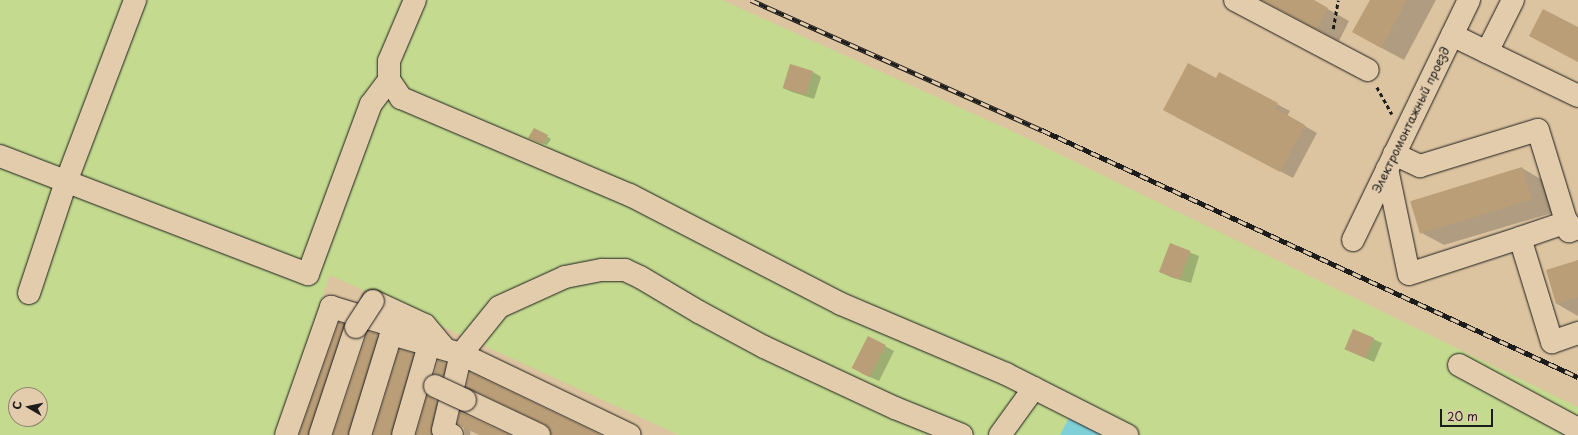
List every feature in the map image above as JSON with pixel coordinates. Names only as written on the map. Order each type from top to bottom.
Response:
[{"type":"street","points":[[29,293],[66,182],[135,0]]},
{"type":"street","points":[[415,0],[389,61],[389,80],[401,98],[630,195],[841,304],[1006,374],[1127,435]]},
{"type":"street","points":[[1235,0],[1368,70]]},
{"type":"street","name":"Электромонтажный проезд","points":[[1353,240],[1469,0]]},
{"type":"street","points":[[1487,52],[1514,0]]},
{"type":"street","points":[[1452,35],[1578,96]]},
{"type":"street","points":[[0,156],[308,274],[371,104],[389,80]]},
{"type":"street","points":[[1538,130],[1572,225],[1520,238],[1409,274],[1391,162],[1420,166],[1538,130]]},
{"type":"street","points":[[1520,238],[1552,342],[1578,333]]},
{"type":"street","points":[[403,435],[427,383],[445,349],[499,307],[565,277],[602,270],[625,270],[764,347],[895,408],[962,435]]},
{"type":"street","points":[[320,435],[356,327],[373,301],[425,325],[445,349],[442,430],[452,435]]},
{"type":"street","points":[[286,435],[330,308],[394,326],[360,435]]},
{"type":"street","points":[[392,334],[445,349],[630,435]]},
{"type":"street","points":[[1459,365],[1578,429]]},
{"type":"street","points":[[427,383],[539,435]]},
{"type":"street","points":[[1000,435],[1034,388]]},
{"type":"path","points":[[1329,49],[1338,0]]},
{"type":"path","points":[[1368,70],[1391,113],[1409,125]]},
{"type":"green space","points":[[0,0],[722,0],[1014,132],[1578,407],[1578,435],[679,435],[330,275],[275,435],[0,435]]},
{"type":"water","points":[[1071,414],[1113,435],[1060,435]]},
{"type":"building","points":[[1262,0],[1314,0],[1328,8],[1316,29]]},
{"type":"building","points":[[1370,0],[1407,0],[1381,48],[1352,32]]},
{"type":"building","points":[[1543,9],[1578,27],[1578,62],[1529,36]]},
{"type":"building","points":[[1188,63],[1216,78],[1219,72],[1278,103],[1275,108],[1305,125],[1280,172],[1163,110]]},
{"type":"building","points":[[790,64],[813,71],[806,95],[783,88]]},
{"type":"building","points":[[534,128],[548,135],[543,144],[528,138]]},
{"type":"building","points":[[1522,167],[1532,200],[1420,234],[1410,201]]},
{"type":"building","points":[[1170,243],[1191,251],[1179,280],[1159,272]]},
{"type":"building","points":[[1578,260],[1578,297],[1556,304],[1546,270]]},
{"type":"building","points":[[339,322],[344,324],[308,435],[299,435]]},
{"type":"building","points":[[1353,329],[1374,338],[1366,358],[1344,349]]},
{"type":"building","points":[[368,331],[378,334],[348,435],[333,435]]},
{"type":"building","points":[[868,336],[886,345],[869,377],[852,368]]},
{"type":"building","points":[[399,349],[414,353],[391,435],[373,435]]},
{"type":"building","points":[[438,360],[446,363],[443,376],[434,374]]},
{"type":"building","points":[[470,372],[601,435],[551,435],[549,428],[544,424],[466,387]]},
{"type":"building","points":[[427,395],[437,401],[430,435],[416,435]]},
{"type":"building","points":[[460,412],[510,435],[479,435],[457,424]]},
{"type":"railway","points":[[751,0],[1042,130],[1578,377]]}]
